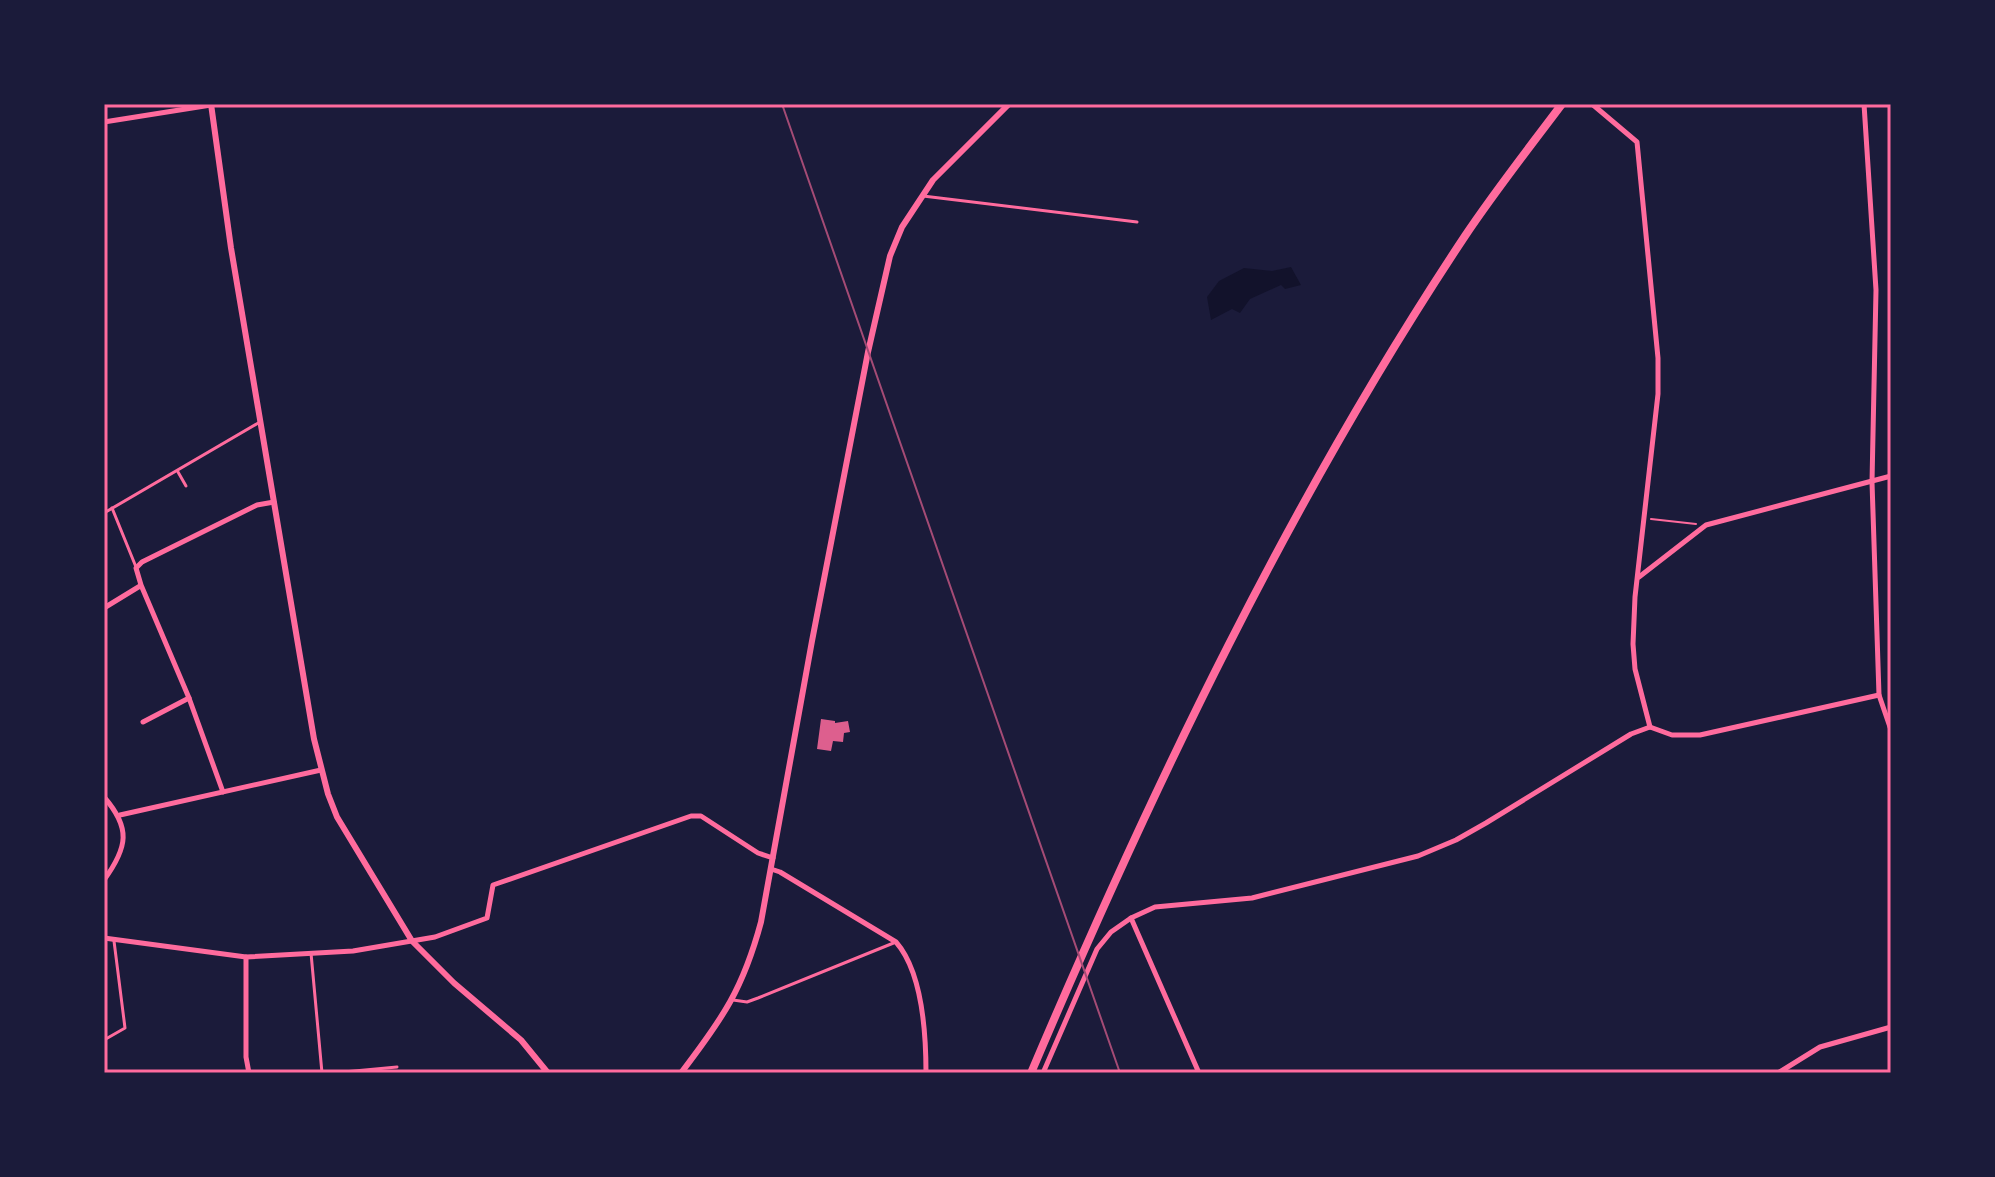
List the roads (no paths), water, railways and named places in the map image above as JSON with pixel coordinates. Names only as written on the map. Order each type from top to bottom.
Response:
[{"type":"main road","points":[[1031,1073],[1150,805],[1248,611],[1351,421],[1466,234],[1562,104]]},
{"type":"street","points":[[104,122],[211,104],[231,248],[321,770],[337,817],[412,941],[454,983],[521,1040],[548,1073]]},
{"type":"street","points":[[681,1073],[733,1000],[750,961],[771,869],[868,352],[890,256],[902,227],[922,195],[955,155],[1009,104]]},
{"type":"street","points":[[1592,104],[1637,142],[1658,358],[1658,394],[1633,644],[1635,669],[1650,727]]},
{"type":"street","points":[[1864,104],[1876,290],[1872,482],[1879,695],[1891,730]]},
{"type":"street","points":[[1638,578],[1706,525],[1891,476]]},
{"type":"street","points":[[223,792],[136,568],[142,562],[257,505],[275,502]]},
{"type":"street","points":[[104,608],[141,585]]},
{"type":"street","points":[[1043,1073],[1097,949],[1111,932],[1155,907],[1252,898],[1418,856],[1476,829],[1631,734],[1650,727],[1672,735],[1700,735],[1879,695]]},
{"type":"street","points":[[143,722],[189,698]]},
{"type":"street","points":[[120,815],[321,770]]},
{"type":"street","points":[[104,797],[120,815],[124,829],[123,845],[116,863],[104,880]]},
{"type":"street","points":[[104,938],[246,957],[353,951],[435,937],[487,918],[493,885],[691,816],[701,816],[758,853],[773,858]]},
{"type":"street","points":[[771,869],[896,942],[913,970],[926,1042],[926,1073]]},
{"type":"street","points":[[1131,918],[1199,1073]]},
{"type":"street","points":[[246,957],[246,1057],[249,1073]]},
{"type":"street","points":[[1778,1073],[1820,1047],[1891,1027]]},
{"type":"lane","points":[[922,195],[1137,222]]},
{"type":"lane","points":[[104,513],[261,422]]},
{"type":"lane","points":[[177,471],[186,486]]},
{"type":"lane","points":[[112,508],[136,568]]},
{"type":"lane","points":[[104,1040],[125,1028],[114,940]]},
{"type":"lane","points":[[733,1000],[737,1003],[758,998],[896,942]]},
{"type":"lane","points":[[311,953],[322,1073]]},
{"type":"lane","points":[[333,1073],[397,1067]]},
{"type":"railway","points":[[782,104],[1120,1073]]}]
